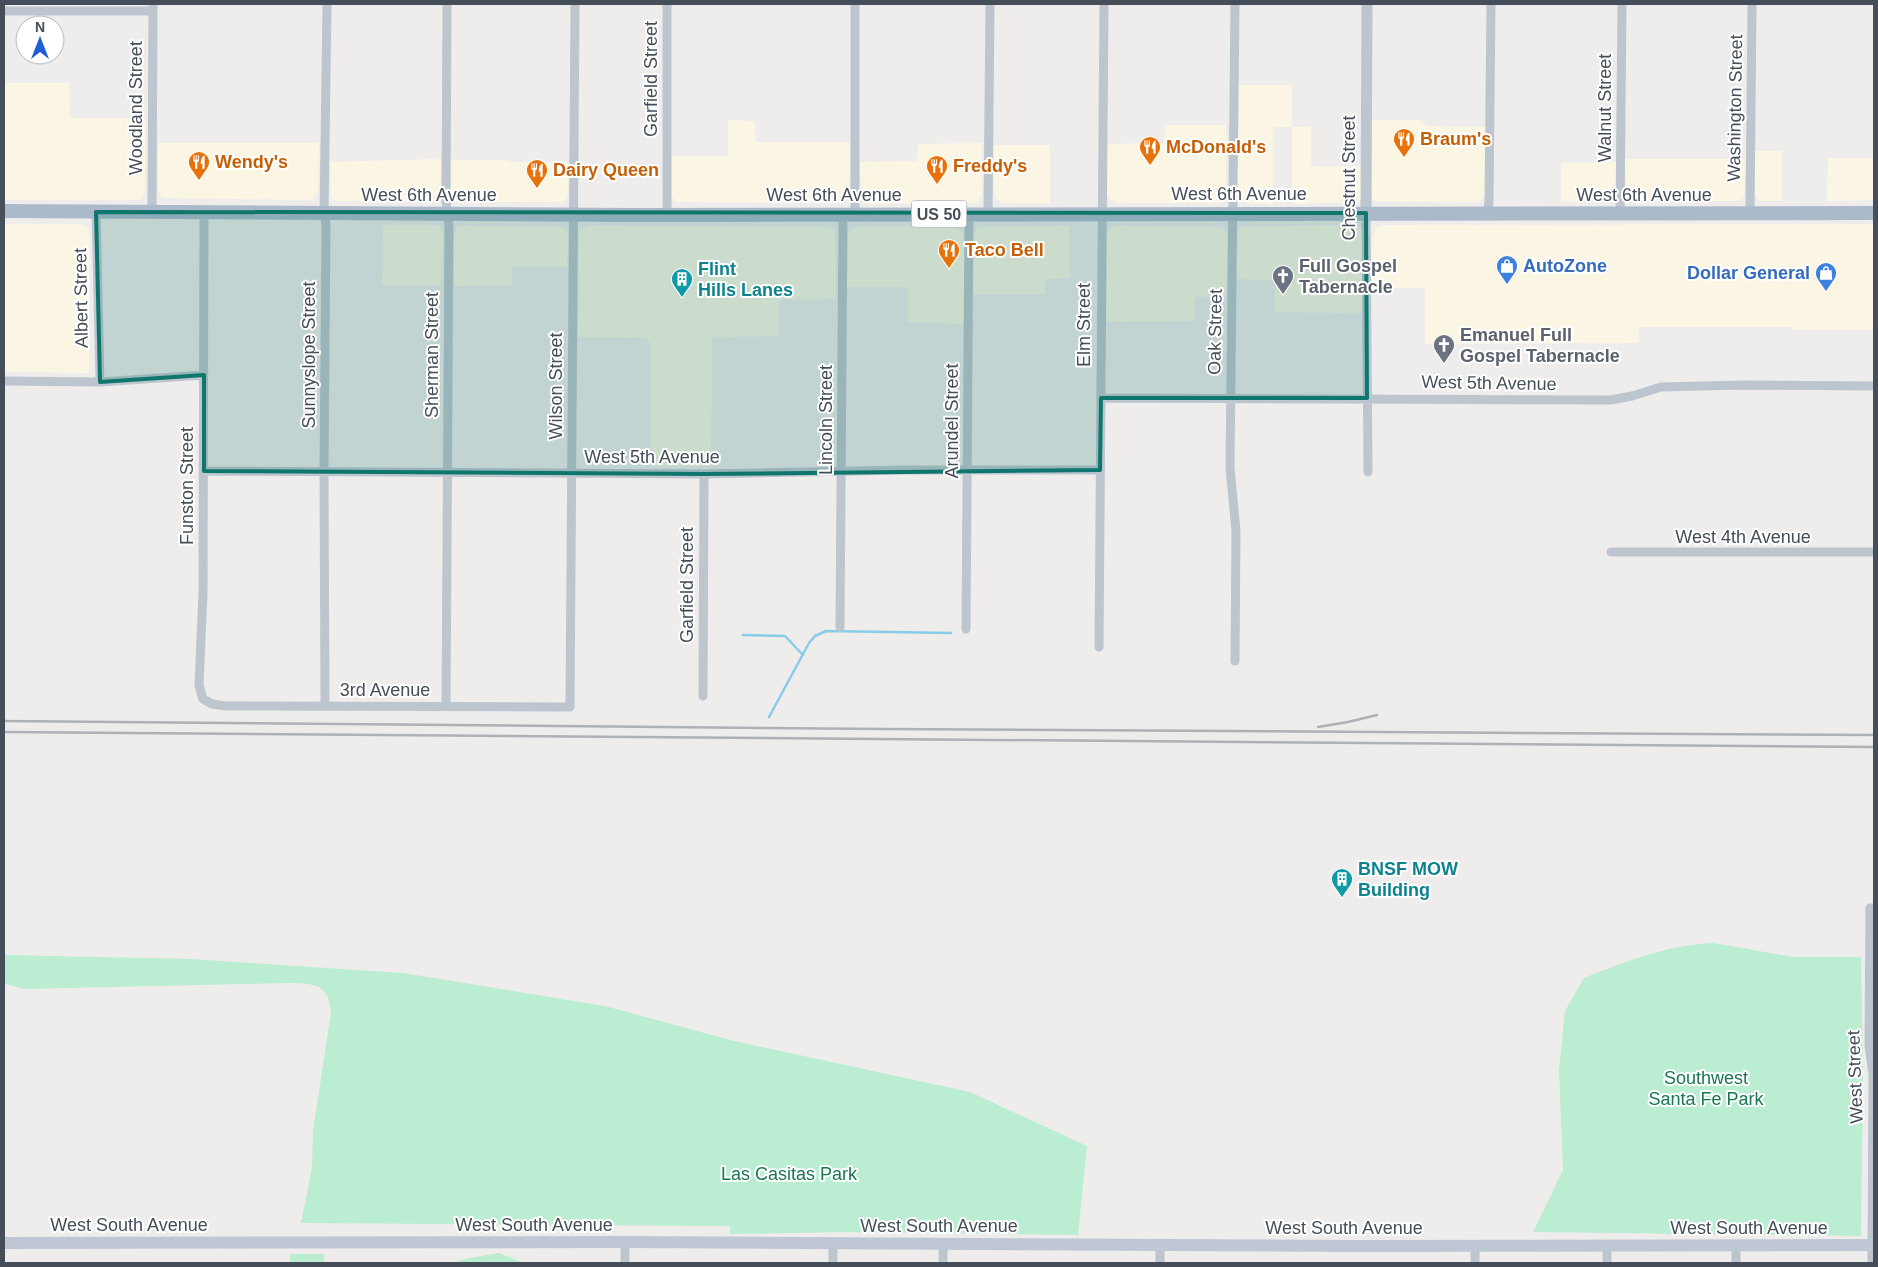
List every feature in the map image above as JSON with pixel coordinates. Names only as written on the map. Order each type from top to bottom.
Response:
[{"type":"main road","name":"West 6th Avenue","points":[[4,211],[666,215],[1874,213]]},
{"type":"main road","name":"West South Avenue","points":[[4,1243],[625,1242],[1160,1245],[1873,1245]]},
{"type":"street","name":"Sunnyslope Street","points":[[325,706],[324,214],[326,4]]},
{"type":"street","name":"Sherman Street","points":[[446,706],[449,233],[447,214],[447,4]]},
{"type":"street","name":"Wilson Street","points":[[508,706],[570,707],[575,4]]},
{"type":"street","name":"Garfield Street","points":[[666,215],[667,4]]},
{"type":"street","name":"Lincoln Street","points":[[840,627],[842,472],[855,4]]},
{"type":"street","points":[[988,214],[990,4]]},
{"type":"street","name":"Elm Street","points":[[1099,647],[1104,4]]},
{"type":"street","name":"Oak Street","points":[[1235,4],[1230,398],[1230,468],[1236,531],[1235,661]]},
{"type":"street","name":"Chestnut Street","points":[[1367,4],[1368,472]]},
{"type":"street","points":[[1488,214],[1491,4]]},
{"type":"street","name":"Walnut Street","points":[[1620,213],[1622,4]]},
{"type":"street","name":"Washington Street","points":[[1750,213],[1752,4]]},
{"type":"street","points":[[4,11],[153,7]]},
{"type":"street","name":"Woodland Street","points":[[152,212],[153,7]]},
{"type":"street","name":"Albert Street","points":[[96,212],[100,382]]},
{"type":"street","name":"Funston Street","points":[[204,213],[203,593],[199,685],[201,694],[206,702],[226,706],[262,706]]},
{"type":"street","name":"Arundel Street","points":[[966,629],[970,214]]},
{"type":"street","points":[[4,381],[100,382],[204,375]]},
{"type":"street","name":"West 5th Avenue","points":[[1101,398],[1610,400],[1632,396],[1661,387],[1744,385],[1874,386]]},
{"type":"street","name":"West 5th Avenue","points":[[204,471],[704,474],[1100,470]]},
{"type":"street","name":"Garfield Street","points":[[703,696],[704,474]]},
{"type":"street","name":"West 4th Avenue","points":[[1611,552],[1874,552]]},
{"type":"street","name":"3rd Avenue","points":[[262,706],[508,706]]},
{"type":"street","name":"West Street","points":[[1872,908],[1869,1045],[1874,1074],[1872,1263]]},
{"type":"street","points":[[625,1242],[625,1263]]},
{"type":"street","points":[[833,1243],[833,1263]]},
{"type":"street","points":[[943,1244],[943,1263]]},
{"type":"street","points":[[1160,1245],[1160,1263]]},
{"type":"street","points":[[1475,1245],[1475,1263]]},
{"type":"street","points":[[1607,1245],[1607,1263]]},
{"type":"street","points":[[1736,1245],[1736,1263]]},
{"type":"highlighted area","points":[[96,212],[1366,213],[1367,398],[1101,398],[1100,470],[704,474],[204,471],[204,375],[100,382]]},
{"type":"shaded area","points":[[4,83],[69,83],[70,118],[146,118],[145,191],[142,197],[139,200],[4,200]]},
{"type":"shaded area","points":[[1239,85],[1292,85],[1292,127],[1273,127],[1273,204],[1248,203],[1241,201],[1237,194]]},
{"type":"shaded area","points":[[728,120],[755,121],[756,142],[850,142],[849,197],[844,202],[838,203],[675,202],[671,195],[670,156],[728,156]]},
{"type":"shaded area","points":[[1370,120],[1420,120],[1427,126],[1485,127],[1485,195],[1483,199],[1477,202],[1378,202],[1373,200],[1371,198]]},
{"type":"shaded area","points":[[1165,125],[1226,125],[1226,196],[1223,202],[1117,203],[1108,198],[1107,144],[1164,143]]},
{"type":"shaded area","points":[[1292,127],[1311,127],[1311,166],[1361,167],[1361,198],[1359,202],[1292,204]]},
{"type":"shaded area","points":[[158,143],[319,143],[318,192],[312,200],[161,197],[158,190]]},
{"type":"shaded area","points":[[982,143],[982,195],[977,203],[868,204],[861,197],[860,162],[917,161],[918,144]]},
{"type":"shaded area","points":[[994,145],[1050,145],[1050,203],[1003,203],[996,199],[994,193]]},
{"type":"shaded area","points":[[1755,151],[1782,151],[1782,201],[1761,201],[1756,197]]},
{"type":"shaded area","points":[[1828,158],[1874,158],[1874,200],[1827,201]]},
{"type":"shaded area","points":[[441,159],[440,195],[432,202],[336,201],[331,198],[330,162]]},
{"type":"shaded area","points":[[1625,159],[1745,159],[1744,198],[1737,201],[1633,201],[1628,198],[1626,193]]},
{"type":"shaded area","points":[[450,160],[569,163],[568,196],[565,201],[560,202],[457,202],[452,198],[451,193]]},
{"type":"shaded area","points":[[1616,162],[1616,192],[1610,201],[1561,202],[1561,163]]},
{"type":"shaded area","points":[[4,224],[80,224],[88,227],[90,237],[89,373],[4,372]]},
{"type":"shaded area","points":[[1871,224],[1874,226],[1874,330],[1793,330],[1793,327],[1639,327],[1638,343],[1425,344],[1425,288],[1372,288],[1372,238],[1376,228],[1381,225]]},
{"type":"shaded area","points":[[383,225],[436,225],[441,227],[443,232],[441,285],[382,285]]},
{"type":"shaded area","points":[[1352,225],[1362,230],[1362,313],[1275,312],[1275,280],[1236,279],[1237,235],[1238,230],[1242,227]]},
{"type":"shaded area","points":[[460,226],[562,227],[568,233],[567,267],[512,267],[512,285],[454,286],[454,233],[456,228]]},
{"type":"shaded area","points":[[589,226],[825,227],[835,231],[836,299],[779,300],[778,336],[712,337],[711,466],[651,466],[651,345],[646,338],[578,337],[579,235],[581,230]]},
{"type":"shaded area","points":[[1069,226],[1070,278],[1045,279],[1045,294],[973,294],[974,235],[976,229],[981,227]]},
{"type":"shaded area","points":[[1116,226],[1221,227],[1226,231],[1227,238],[1226,297],[1195,297],[1195,321],[1106,322],[1106,236],[1111,228]]},
{"type":"shaded area","points":[[856,227],[952,227],[962,232],[965,242],[964,324],[908,322],[908,287],[847,287],[848,234],[852,229]]},
{"type":"green space","name":"Southwest Santa Fe Park","points":[[1714,943],[1793,957],[1861,957],[1863,1075],[1861,1236],[1533,1232],[1563,1170],[1559,1070],[1565,1011],[1584,978],[1664,950]]},
{"type":"green space","name":"Las Casitas Park","points":[[4,955],[191,959],[403,973],[605,1006],[734,1041],[970,1092],[1087,1146],[1078,1235],[847,1232],[730,1234],[730,1226],[301,1223],[312,1168],[313,1131],[331,1012],[327,995],[323,990],[312,985],[288,983],[22,989],[4,983]]},
{"type":"green space","points":[[499,1253],[523,1263],[453,1263],[465,1259]]},
{"type":"green space","points":[[290,1254],[324,1254],[324,1263],[290,1263]]},
{"type":"waterway","points":[[769,717],[809,643],[815,636],[826,631],[951,633]]},
{"type":"waterway","points":[[743,635],[785,636],[803,655]]},
{"type":"railway","points":[[1318,727],[1377,715]]},
{"type":"railway","points":[[4,721],[1874,735]]},
{"type":"railway","points":[[4,732],[1874,747]]},
{"type":"place","name":"Braum's","points":[[1404,158]]},
{"type":"place","name":"McDonald's","points":[[1150,166]]},
{"type":"place","name":"Wendy's","points":[[199,181]]},
{"type":"place","name":"Freddy's","points":[[937,185]]},
{"type":"place","name":"Dairy Queen","points":[[537,189]]},
{"type":"place","name":"Taco Bell","points":[[949,269]]},
{"type":"place","name":"AutoZone","points":[[1507,285]]},
{"type":"place","name":"Dollar General","points":[[1826,292]]},
{"type":"place","name":"Full Gospel Tabernacle","points":[[1283,295]]},
{"type":"place","name":"Flint Hills Lanes","points":[[682,298]]},
{"type":"place","name":"Emanuel Full Gospel Tabernacle","points":[[1444,364]]},
{"type":"place","name":"BNSF MOW Building","points":[[1342,898]]}]
